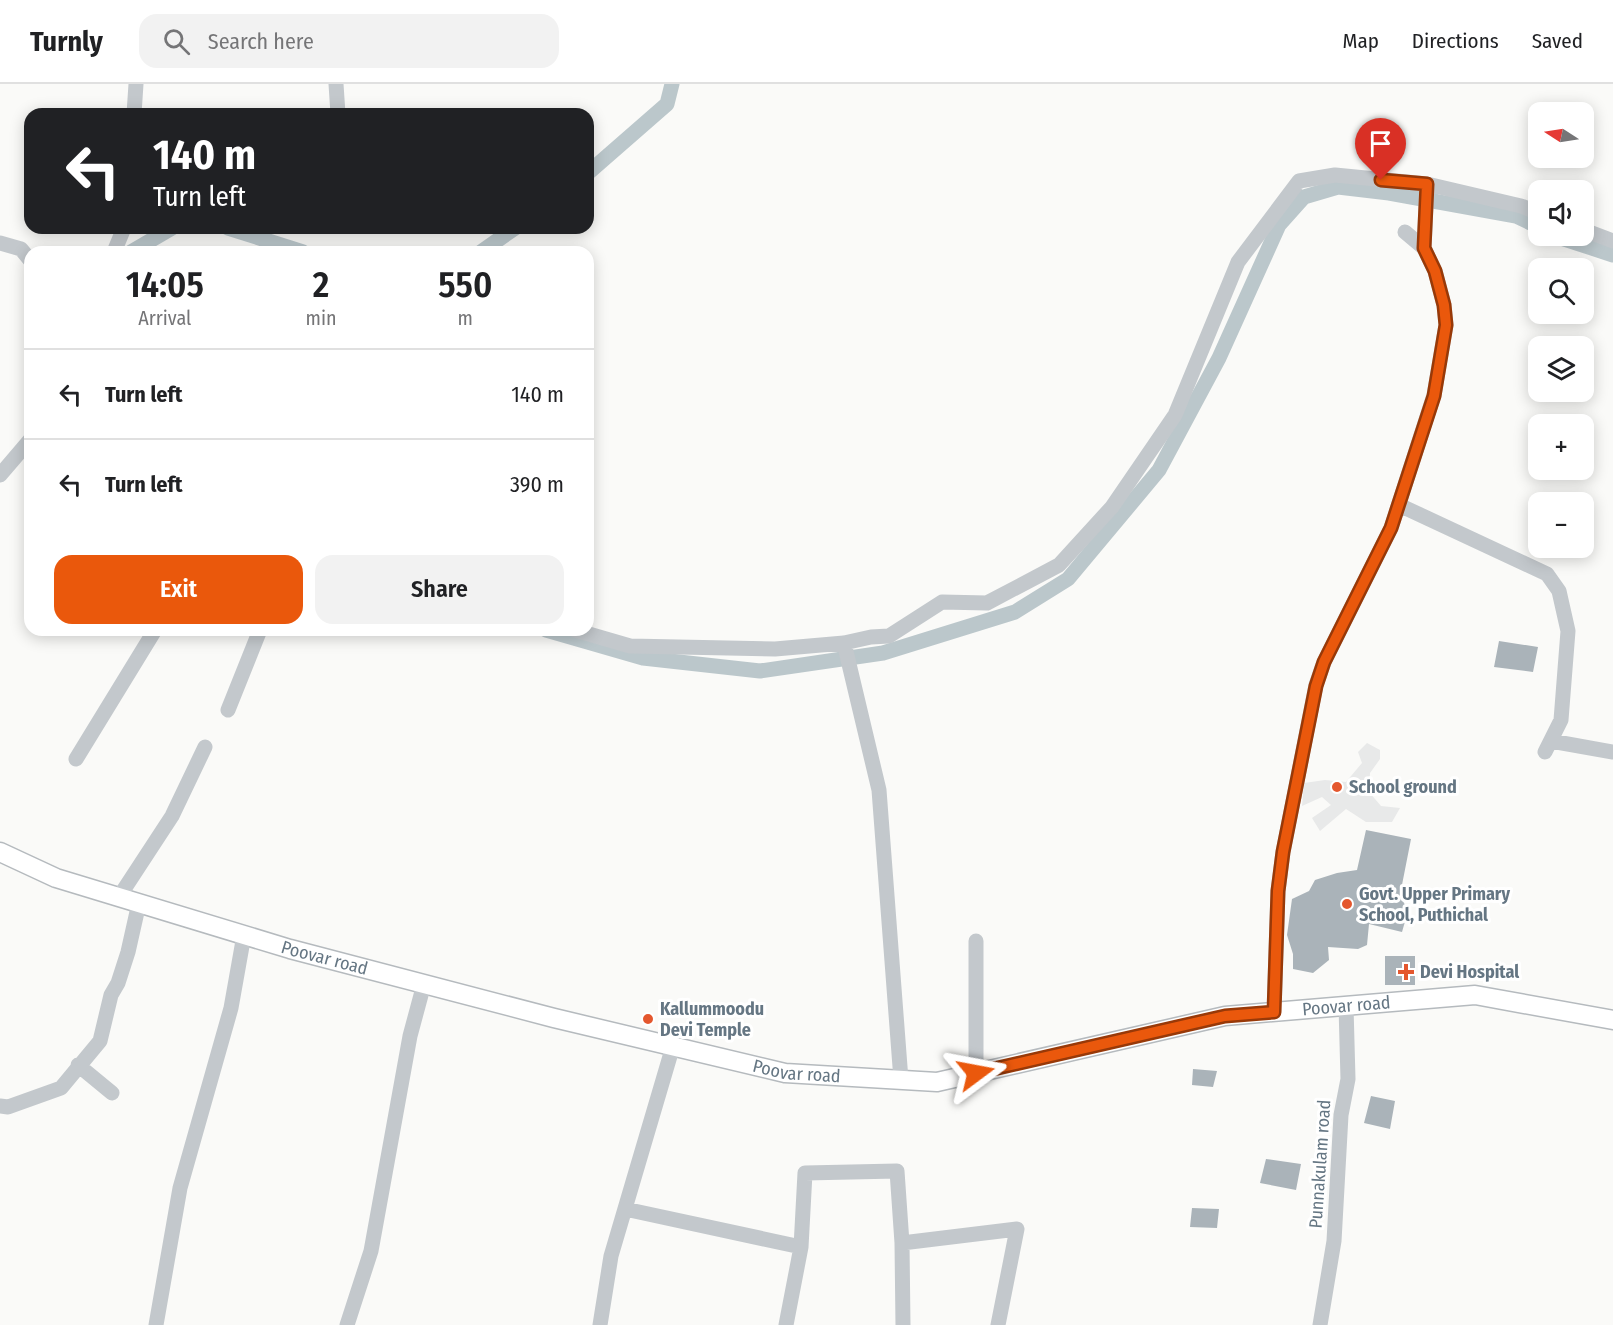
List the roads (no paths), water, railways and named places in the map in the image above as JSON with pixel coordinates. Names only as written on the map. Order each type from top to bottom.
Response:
[{"type":"main road","name":"Poovar road","points":[[0,852],[57,878],[244,935],[424,984],[785,1073],[937,1082],[1225,1016],[1474,995],[1613,1020]]},
{"type":"street","points":[[134,108],[136,84]]},
{"type":"street","points":[[336,84],[338,108]]},
{"type":"street","points":[[594,636],[630,646],[775,649],[845,645],[871,637],[889,636],[942,602],[987,603],[1059,565],[1112,507],[1175,415],[1238,262],[1299,181],[1335,175],[1427,184],[1528,209]]},
{"type":"street","points":[[1424,248],[1427,184]]},
{"type":"street","points":[[1274,1012],[1281,862],[1316,686],[1324,662],[1391,528],[1434,396],[1446,325],[1444,305],[1435,271],[1424,248],[1405,232]]},
{"type":"street","points":[[1594,234],[1613,241]]},
{"type":"street","points":[[0,243],[21,249],[24,253]]},
{"type":"street","points":[[0,475],[24,447]]},
{"type":"street","points":[[1399,505],[1547,574],[1559,591],[1568,631],[1561,720],[1548,747],[1613,752]]},
{"type":"street","points":[[76,759],[151,636]]},
{"type":"street","points":[[228,710],[259,636]]},
{"type":"street","points":[[845,645],[879,790],[901,1080]]},
{"type":"street","points":[[119,897],[172,816],[205,747]]},
{"type":"street","points":[[0,1106],[8,1107],[60,1088],[100,1041],[111,995],[118,983],[128,952],[139,903]]},
{"type":"street","points":[[156,1325],[180,1188],[231,1008],[244,935]]},
{"type":"street","points":[[976,941],[976,1073]]},
{"type":"street","points":[[347,1325],[371,1251],[410,1036],[424,984]]},
{"type":"street","name":"Punnakulam road","points":[[1320,1325],[1334,1241],[1341,1115],[1348,1079],[1347,1006]]},
{"type":"street","points":[[600,1325],[611,1256],[673,1046]]},
{"type":"street","points":[[78,1065],[112,1093]]},
{"type":"street","points":[[786,1325],[801,1247],[805,1173],[897,1171],[902,1243],[903,1325]]},
{"type":"street","points":[[625,1209],[801,1247]]},
{"type":"street","points":[[902,1243],[1017,1229],[998,1325]]},
{"type":"waterway","points":[[594,168],[667,104],[672,84]]},
{"type":"waterway","points":[[567,636],[643,658],[760,671],[883,653],[1015,612],[1068,579],[1159,470],[1219,358],[1279,225],[1304,197],[1338,187],[1389,193],[1516,216],[1528,222]]},
{"type":"waterway","points":[[141,246],[162,234]]},
{"type":"waterway","points":[[247,234],[284,246]]},
{"type":"waterway","points":[[490,246],[506,234]]},
{"type":"waterway","points":[[1586,246],[1613,255]]},
{"type":"place","name":"School ground","points":[[1337,787]]},
{"type":"place","name":"Govt. Upper Primary School, Puthichal","points":[[1347,904]]},
{"type":"place","name":"Devi Hospital","points":[[1406,972]]},
{"type":"place","name":"Kallummoodu Devi Temple","points":[[648,1019]]}]
